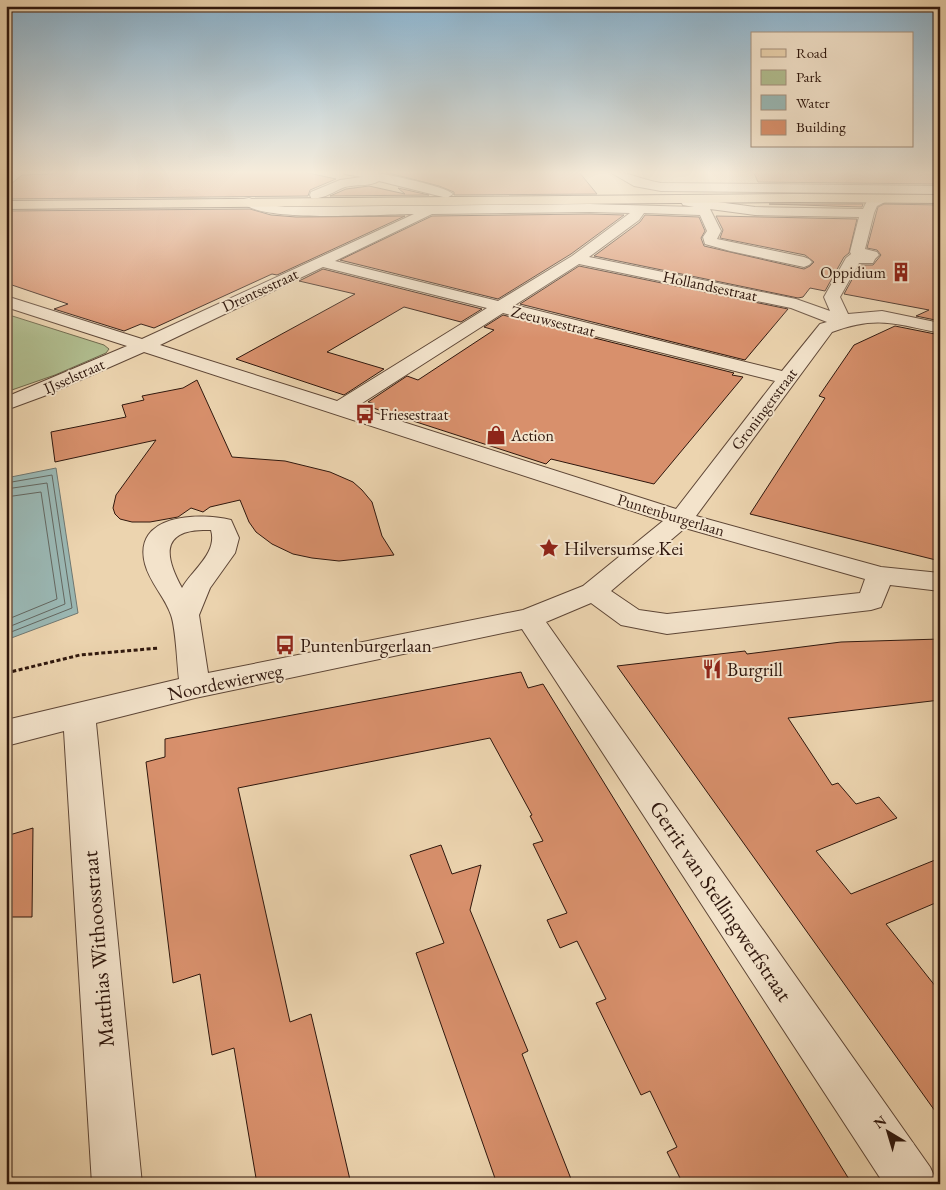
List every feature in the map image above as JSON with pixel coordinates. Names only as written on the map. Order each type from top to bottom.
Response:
[{"type":"street","name":"Drentsestraat","points":[[142,346],[320,262],[389,227]]},
{"type":"street","points":[[340,408],[577,259],[621,227]]},
{"type":"street","points":[[712,227],[714,231],[710,241],[730,248],[804,262]]},
{"type":"street","points":[[841,322],[838,307],[832,297],[854,258],[870,258],[857,252],[865,227]]},
{"type":"street","name":"Hollandsestraat","points":[[577,259],[796,304],[841,322]]},
{"type":"street","name":"Zeeuwsestraat","points":[[320,262],[787,378]]},
{"type":"street","name":"Puntenburgerlaan","points":[[6,301],[681,519],[880,575],[940,582]]},
{"type":"street","name":"Groningerstraat","points":[[858,310],[940,337]]},
{"type":"street","name":"Groningerstraat","points":[[681,519],[826,328],[841,322],[858,310],[940,328]]},
{"type":"street","name":"IJsselstraat","points":[[6,404],[142,346]]},
{"type":"street","name":"Noordewierweg","points":[[6,733],[195,687],[529,618],[593,592],[681,519]]},
{"type":"street","points":[[593,592],[631,618],[667,624],[871,601],[880,575]]},
{"type":"street","points":[[185,615],[195,687]]},
{"type":"street","name":"Gerrit van Stellingwerfstraat","points":[[529,618],[913,1184]]},
{"type":"street","name":"Matthias Withoosstraat","points":[[79,714],[117,1184]]},
{"type":"path","points":[[6,673],[80,655],[189,645]]},
{"type":"green space","points":[[6,314],[104,345],[109,349],[106,353],[55,375],[6,392]]},
{"type":"water","points":[[56,468],[78,613],[6,640],[6,478]]},
{"type":"building","points":[[6,227],[382,227],[277,275],[272,274],[154,328],[141,324],[124,331],[54,309],[68,304],[6,283]]},
{"type":"building","points":[[410,227],[608,227],[571,254],[498,299],[340,260]]},
{"type":"building","points":[[634,227],[703,227],[705,231],[701,238],[704,246],[804,269],[814,262],[805,255],[720,238],[723,230],[721,227],[855,227],[849,253],[844,257],[825,291],[810,288],[803,297],[798,298],[594,256]]},
{"type":"building","name":"Oppidium","points":[[873,227],[940,227],[940,321],[916,316],[929,310],[844,294],[860,265],[873,265],[881,255],[877,250],[867,248]]},
{"type":"building","points":[[579,266],[788,309],[745,360],[520,304]]},
{"type":"building","points":[[323,269],[482,309],[461,322],[404,307],[327,352],[384,369],[344,395],[236,359],[355,294],[299,281]]},
{"type":"building","points":[[503,315],[734,373],[732,375],[743,377],[654,484],[551,459],[546,464],[370,407],[375,404],[368,402],[407,376],[418,380],[494,330],[484,327]]},
{"type":"building","points":[[895,326],[940,335],[940,561],[750,514],[825,398],[819,396],[854,345]]},
{"type":"building","points":[[197,380],[232,457],[285,461],[330,472],[353,482],[372,502],[382,536],[394,555],[339,561],[293,554],[272,544],[256,532],[249,522],[240,500],[210,507],[203,512],[191,508],[178,517],[150,522],[132,522],[120,519],[115,514],[113,508],[116,495],[156,440],[55,462],[51,432],[126,417],[122,405],[144,400],[142,396],[183,388]]},
{"type":"building","points":[[940,639],[940,700],[788,718],[832,785],[838,783],[856,804],[879,797],[897,818],[816,851],[851,894],[940,858],[940,901],[886,924],[940,992],[940,1118],[617,666],[745,651],[747,654],[841,642]]},
{"type":"building","points":[[521,672],[528,688],[543,684],[852,1184],[683,1184],[667,1152],[677,1147],[650,1091],[641,1095],[596,1003],[606,999],[577,941],[560,948],[547,920],[567,913],[533,844],[543,841],[530,816],[532,815],[490,738],[238,788],[290,1022],[311,1014],[351,1184],[257,1184],[234,1048],[212,1055],[200,974],[173,983],[146,762],[165,757],[165,739]]},
{"type":"building","points":[[33,828],[32,917],[6,917],[6,836]]},
{"type":"building","points":[[441,845],[452,874],[481,865],[470,910],[528,1051],[522,1054],[573,1184],[497,1184],[416,953],[444,943],[410,855]]},
{"type":"place","name":"Oppidium","points":[[901,272]]},
{"type":"place","name":"Friesestraat","points":[[365,414]]},
{"type":"place","name":"Action","points":[[496,435]]},
{"type":"place","name":"Hilversumse Kei","points":[[549,548]]},
{"type":"place","name":"Puntenburgerlaan","points":[[285,645]]},
{"type":"place","name":"Burgrill","points":[[712,669]]}]
